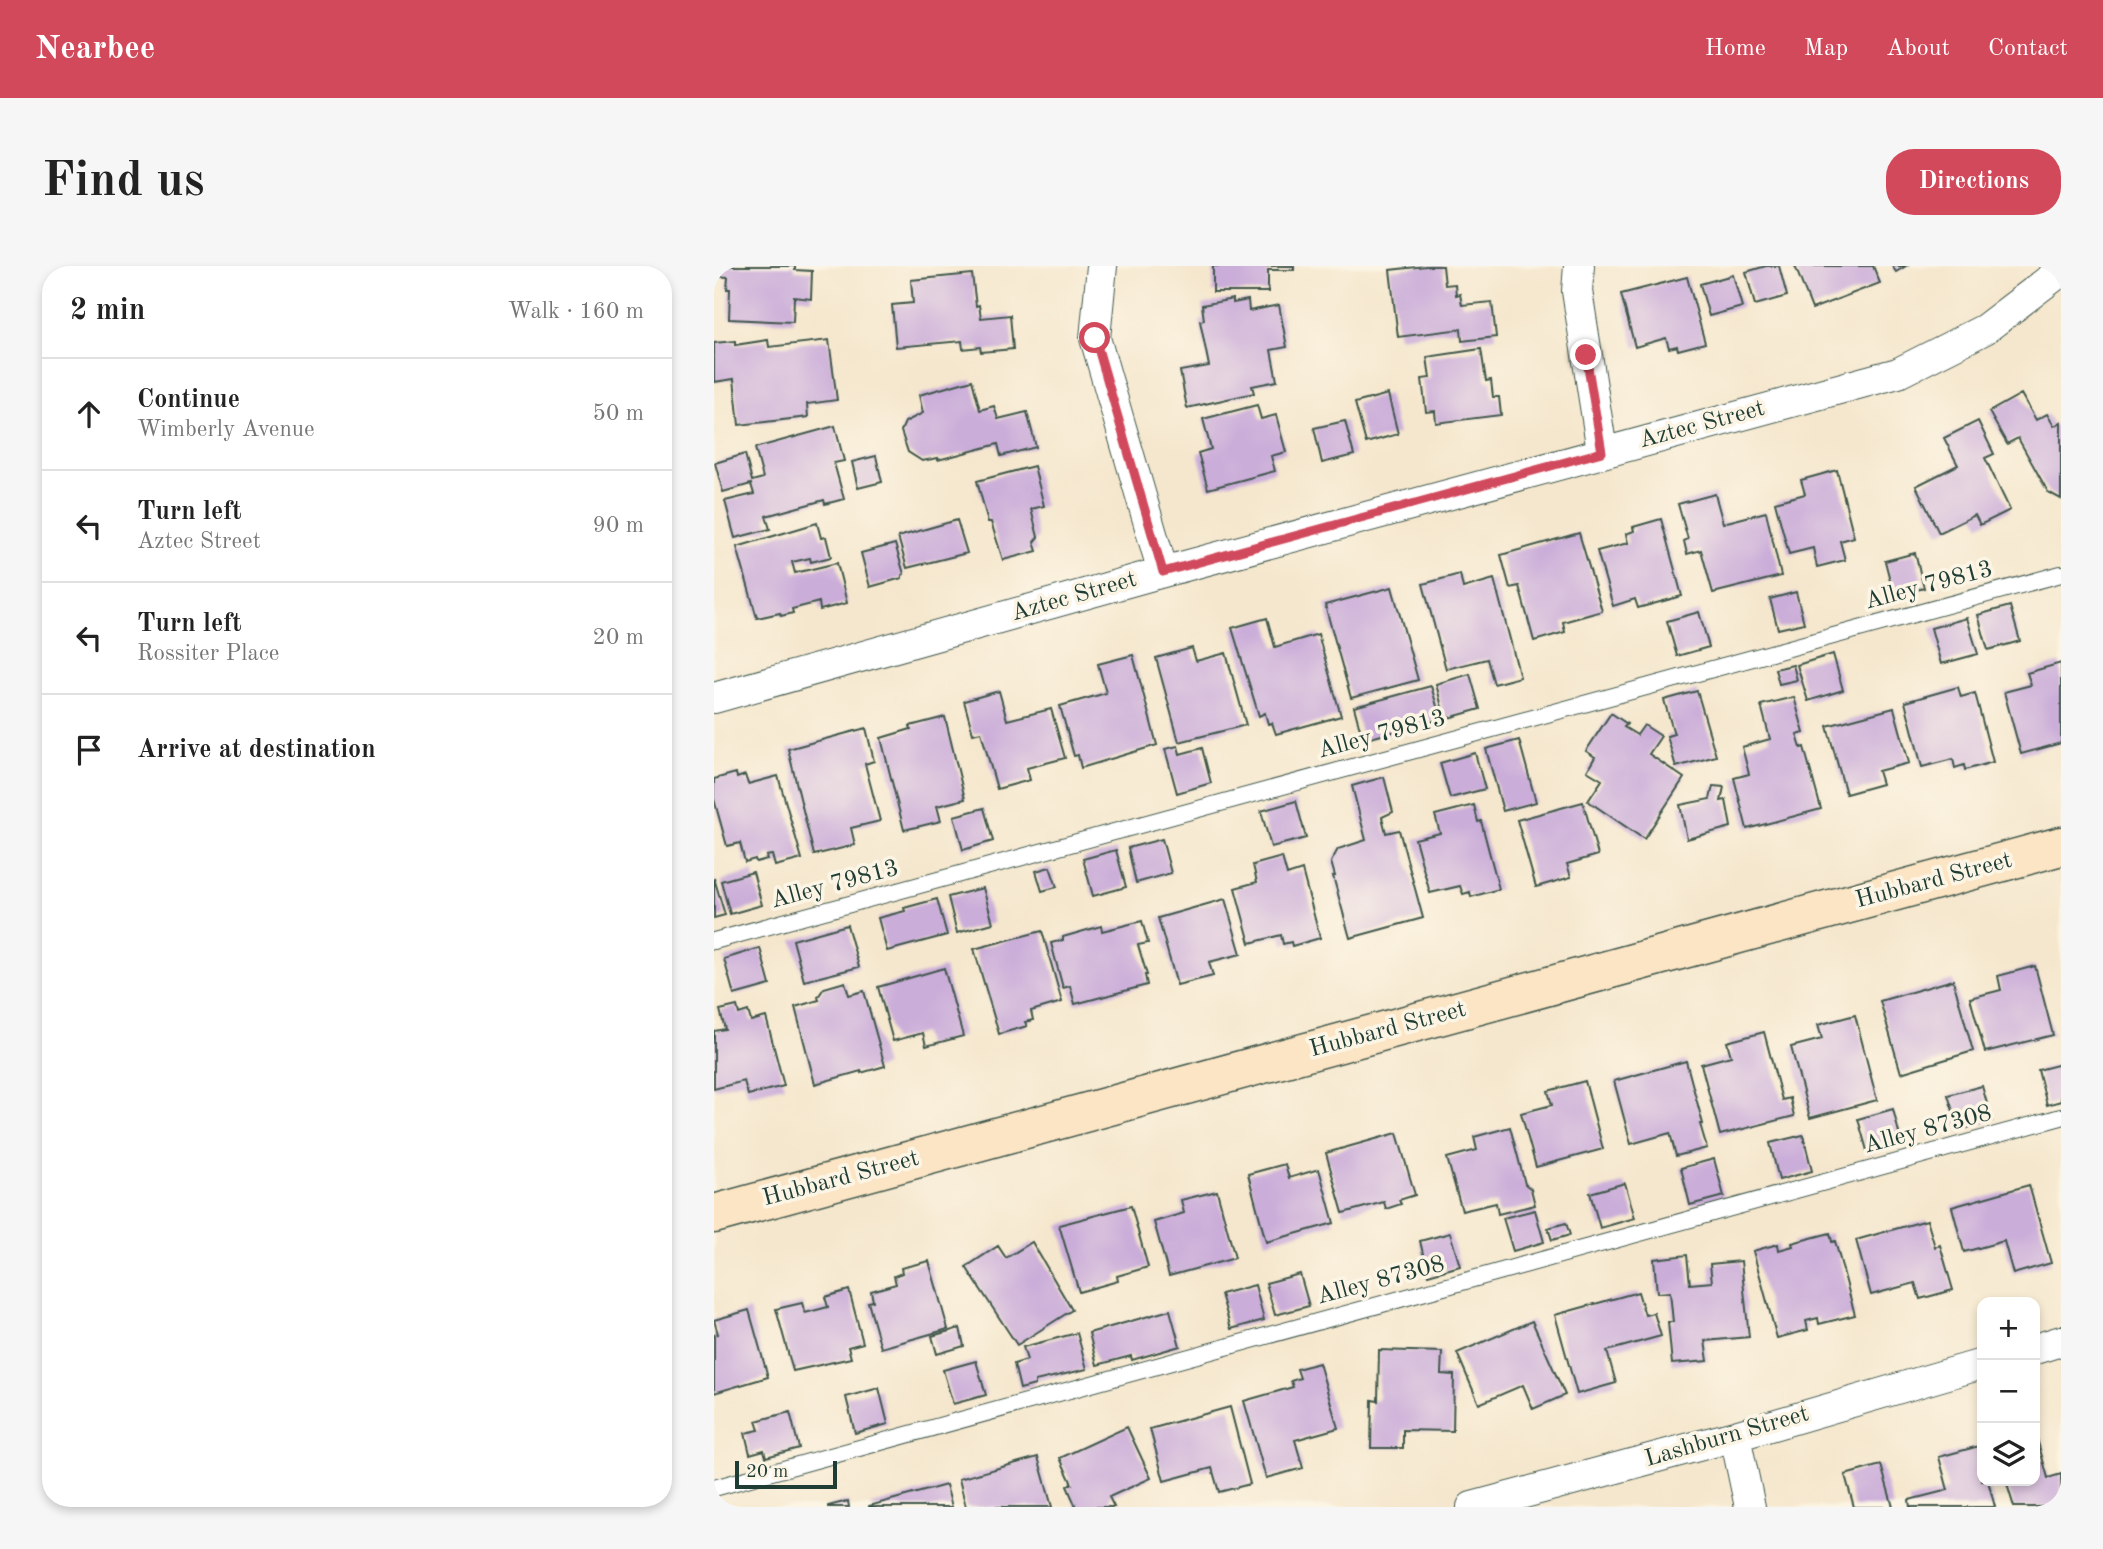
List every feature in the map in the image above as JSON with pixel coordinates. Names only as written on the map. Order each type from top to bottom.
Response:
[{"type":"main road","name":"Hubbard Street","points":[[714,1214],[2061,846]]},
{"type":"street","points":[[1102,266],[1095,338],[1163,572]]},
{"type":"street","points":[[1579,266],[1577,291],[1602,452]]},
{"type":"street","name":"Aztec Street","points":[[714,698],[1163,572],[1898,373],[1985,329],[2061,271]]},
{"type":"street","points":[[2040,1347],[2061,1341]]},
{"type":"street","name":"Lashburn Street","points":[[1472,1507],[1735,1436],[1977,1365]]},
{"type":"street","points":[[1735,1436],[1750,1507]]},
{"type":"lane","name":"Alley 79813","points":[[714,941],[2061,573]]},
{"type":"lane","name":"Alley 87308","points":[[714,1488],[2061,1117]]},
{"type":"building","points":[[714,266],[795,266],[795,270],[812,271],[811,299],[794,297],[793,322],[729,319],[728,277],[714,276]]},
{"type":"building","points":[[1213,266],[1294,266],[1294,270],[1268,270],[1268,292],[1213,292]]},
{"type":"building","points":[[1443,266],[1445,285],[1455,284],[1456,295],[1460,294],[1462,305],[1492,302],[1496,337],[1462,341],[1461,329],[1398,337],[1390,270]]},
{"type":"building","points":[[1766,266],[1779,266],[1787,296],[1755,305],[1746,272]]},
{"type":"building","points":[[1795,266],[1873,266],[1880,283],[1812,309]]},
{"type":"building","points":[[1892,266],[1906,266],[1896,272]]},
{"type":"building","points":[[972,274],[976,306],[979,305],[981,318],[1010,315],[1013,349],[981,352],[980,347],[963,349],[962,341],[896,347],[892,305],[913,303],[911,280]]},
{"type":"building","points":[[1733,275],[1742,307],[1709,316],[1700,284]]},
{"type":"building","points":[[1687,277],[1705,343],[1678,350],[1677,346],[1669,348],[1666,338],[1635,347],[1621,294]]},
{"type":"building","points":[[1233,299],[1233,303],[1248,300],[1249,311],[1279,305],[1287,347],[1271,350],[1277,381],[1252,386],[1254,393],[1187,408],[1180,371],[1209,366],[1200,321],[1204,320],[1202,305]]},
{"type":"building","points":[[768,340],[769,347],[829,340],[837,400],[807,404],[808,417],[739,425],[734,379],[714,382],[714,343],[735,341],[735,345]]},
{"type":"building","points":[[1481,349],[1486,381],[1491,380],[1493,397],[1499,397],[1501,415],[1436,423],[1435,411],[1426,412],[1422,379],[1430,378],[1427,357]]},
{"type":"building","points":[[972,380],[980,410],[994,406],[998,419],[1027,412],[1036,447],[1001,456],[998,444],[938,460],[922,461],[908,452],[901,431],[905,422],[923,413],[919,395]]},
{"type":"building","points":[[1388,394],[1398,434],[1366,443],[1355,403]]},
{"type":"building","points":[[2021,394],[2036,420],[2047,414],[2054,426],[2061,422],[2061,499],[2048,492],[2018,438],[2007,444],[1989,412]]},
{"type":"building","points":[[1257,405],[1261,419],[1276,415],[1286,452],[1271,456],[1275,471],[1208,489],[1198,453],[1211,449],[1203,419]]},
{"type":"building","points":[[1345,421],[1354,455],[1322,463],[1314,428]]},
{"type":"building","points":[[1978,421],[1994,454],[1985,458],[2010,510],[1980,525],[1975,515],[1939,533],[1916,486],[1958,465],[1944,438]]},
{"type":"building","points":[[835,426],[844,461],[834,463],[844,499],[825,504],[824,500],[766,516],[770,529],[735,538],[725,501],[754,494],[751,484],[723,492],[715,463],[745,454],[752,481],[763,478],[755,448]]},
{"type":"building","points":[[876,456],[882,482],[858,488],[852,462]]},
{"type":"building","points":[[1034,466],[1044,506],[1031,509],[1038,537],[1034,542],[1037,551],[1003,560],[991,522],[988,522],[977,481]]},
{"type":"building","points":[[1837,470],[1854,537],[1840,541],[1845,560],[1817,567],[1813,548],[1789,554],[1775,502],[1805,494],[1801,480]]},
{"type":"building","points":[[1715,494],[1723,523],[1766,512],[1781,576],[1713,593],[1701,550],[1687,554],[1684,541],[1688,539],[1678,504]]},
{"type":"building","points":[[1661,519],[1682,596],[1638,608],[1635,599],[1613,606],[1597,551],[1628,543],[1626,534],[1634,531],[1633,527]]},
{"type":"building","points":[[957,520],[967,553],[907,568],[898,537]]},
{"type":"building","points":[[817,523],[821,538],[826,537],[831,557],[811,562],[810,558],[792,562],[795,573],[837,563],[847,603],[820,610],[819,602],[792,609],[793,613],[757,618],[737,547]]},
{"type":"building","points":[[1579,533],[1602,611],[1563,622],[1565,632],[1534,641],[1519,586],[1510,588],[1501,555]]},
{"type":"building","points":[[895,544],[904,574],[902,578],[870,587],[861,553]]},
{"type":"building","points":[[1915,553],[1924,588],[1894,596],[1885,561]]},
{"type":"building","points":[[1460,574],[1463,588],[1494,579],[1520,677],[1494,684],[1487,659],[1446,669],[1423,584]]},
{"type":"building","points":[[1392,587],[1418,680],[1351,698],[1325,605]]},
{"type":"building","points":[[1796,592],[1804,623],[1778,629],[1770,599]]},
{"type":"building","points":[[2010,606],[2020,641],[1988,650],[1978,615]]},
{"type":"building","points":[[1699,612],[1709,647],[1677,656],[1667,621]]},
{"type":"building","points":[[1267,618],[1275,647],[1318,634],[1341,716],[1276,734],[1272,723],[1268,724],[1265,713],[1259,716],[1232,628]]},
{"type":"building","points":[[1967,618],[1978,654],[1941,664],[1931,628]]},
{"type":"building","points":[[1192,648],[1196,661],[1226,653],[1246,725],[1179,742],[1156,658]]},
{"type":"building","points":[[1833,654],[1843,690],[1808,701],[1797,665]]},
{"type":"building","points":[[1133,655],[1157,745],[1081,768],[1078,755],[1074,756],[1060,706],[1106,693],[1098,664]]},
{"type":"building","points":[[2061,663],[2061,743],[2021,754],[2004,692],[2031,685],[2027,673]]},
{"type":"building","points":[[1793,665],[1797,680],[1779,684],[1775,669]]},
{"type":"building","points":[[1470,674],[1480,709],[1445,719],[1436,684]]},
{"type":"building","points":[[1431,686],[1442,723],[1435,725],[1434,721],[1363,740],[1354,707]]},
{"type":"building","points":[[1958,687],[1961,697],[1975,693],[1993,762],[1965,770],[1964,765],[1955,768],[1953,759],[1922,767],[1905,702]]},
{"type":"building","points":[[999,691],[1007,720],[1051,709],[1065,758],[1027,768],[1030,780],[997,789],[981,732],[973,734],[964,701]]},
{"type":"building","points":[[1697,691],[1716,756],[1676,767],[1667,736],[1674,734],[1664,700]]},
{"type":"building","points":[[1794,697],[1804,733],[1797,735],[1801,748],[1804,747],[1821,809],[1747,829],[1734,778],[1749,774],[1742,747],[1770,739],[1761,705]]},
{"type":"building","points":[[1894,708],[1909,763],[1878,771],[1882,784],[1846,794],[1827,726]]},
{"type":"building","points":[[1611,713],[1627,724],[1624,727],[1637,735],[1644,725],[1661,736],[1649,754],[1684,778],[1644,839],[1588,801],[1602,780],[1587,771],[1595,757],[1586,751]]},
{"type":"building","points":[[945,717],[965,799],[937,806],[941,821],[904,830],[881,738],[911,729],[910,726]]},
{"type":"building","points":[[866,728],[874,761],[865,764],[880,821],[851,828],[855,845],[814,855],[788,749]]},
{"type":"building","points":[[1519,740],[1536,802],[1503,811],[1486,749]]},
{"type":"building","points":[[1178,746],[1180,754],[1202,748],[1211,783],[1177,793],[1165,749]]},
{"type":"building","points":[[1475,753],[1485,789],[1450,798],[1440,763]]},
{"type":"building","points":[[736,773],[737,778],[745,775],[748,784],[778,776],[802,859],[775,866],[772,855],[756,862],[755,859],[745,862],[740,843],[727,846],[714,799],[714,779]]},
{"type":"building","points":[[1384,777],[1393,812],[1382,817],[1386,833],[1399,830],[1423,918],[1350,938],[1331,862],[1338,849],[1366,840],[1352,786]]},
{"type":"building","points":[[1713,786],[1724,787],[1721,801],[1726,800],[1731,827],[1687,839],[1680,805],[1710,799]]},
{"type":"building","points":[[1296,801],[1306,838],[1271,847],[1261,811]]},
{"type":"building","points":[[1583,802],[1598,855],[1567,864],[1571,877],[1536,887],[1517,820]]},
{"type":"building","points":[[1474,805],[1478,822],[1481,821],[1499,889],[1471,897],[1470,892],[1463,894],[1460,886],[1430,893],[1415,839],[1440,833],[1435,815]]},
{"type":"building","points":[[984,808],[993,841],[963,850],[954,816]]},
{"type":"building","points":[[1162,839],[1171,873],[1136,883],[1128,848]]},
{"type":"building","points":[[1116,850],[1126,887],[1093,896],[1083,859]]},
{"type":"building","points":[[1282,857],[1287,875],[1302,870],[1320,938],[1292,946],[1291,942],[1283,944],[1281,935],[1250,943],[1235,888],[1257,882],[1253,865]]},
{"type":"building","points":[[1050,867],[1057,887],[1042,891],[1036,871]]},
{"type":"building","points":[[753,872],[762,905],[730,914],[721,881]]},
{"type":"building","points":[[714,878],[725,915],[714,918]]},
{"type":"building","points":[[983,888],[993,923],[957,933],[948,897]]},
{"type":"building","points":[[937,899],[947,935],[887,951],[878,918]]},
{"type":"building","points":[[1225,899],[1241,954],[1209,962],[1213,976],[1177,985],[1158,918]]},
{"type":"building","points":[[1142,921],[1148,943],[1138,945],[1147,975],[1147,985],[1075,1004],[1070,986],[1063,988],[1051,943],[1101,926],[1102,931]]},
{"type":"building","points":[[847,925],[859,967],[804,981],[793,940]]},
{"type":"building","points":[[1042,931],[1062,1002],[1031,1011],[1033,1020],[1025,1022],[1027,1026],[999,1034],[974,949]]},
{"type":"building","points":[[760,948],[770,985],[734,995],[724,959]]},
{"type":"building","points":[[2035,966],[2053,1035],[1985,1052],[1970,998],[2001,990],[1998,976]]},
{"type":"building","points":[[944,968],[963,1036],[926,1046],[923,1033],[893,1041],[878,987]]},
{"type":"building","points":[[1953,980],[1973,1051],[1901,1073],[1880,1001]]},
{"type":"building","points":[[845,982],[849,995],[864,991],[885,1066],[815,1084],[795,1007],[819,1000],[824,988]]},
{"type":"building","points":[[737,1006],[739,1014],[748,1011],[751,1021],[766,1017],[784,1086],[748,1095],[744,1081],[714,1089],[714,1031],[725,1029],[720,1010]]},
{"type":"building","points":[[1855,1015],[1877,1100],[1810,1118],[1791,1047],[1822,1039],[1818,1025]]},
{"type":"building","points":[[1764,1032],[1782,1100],[1790,1098],[1794,1116],[1720,1135],[1701,1064],[1731,1056],[1727,1042]]},
{"type":"building","points":[[1686,1061],[1707,1148],[1676,1156],[1670,1133],[1631,1144],[1614,1081]]},
{"type":"building","points":[[2061,1064],[2061,1101],[2047,1105],[2038,1070]]},
{"type":"building","points":[[1585,1081],[1603,1149],[1536,1167],[1521,1113],[1552,1105],[1548,1091]]},
{"type":"building","points":[[1982,1086],[1992,1121],[1959,1130],[1948,1095]]},
{"type":"building","points":[[1893,1109],[1902,1145],[1868,1154],[1858,1119]]},
{"type":"building","points":[[1510,1127],[1525,1184],[1531,1189],[1535,1205],[1498,1214],[1496,1203],[1462,1211],[1447,1158],[1477,1150],[1474,1137]]},
{"type":"building","points":[[1397,1133],[1415,1195],[1399,1200],[1401,1204],[1386,1209],[1384,1202],[1343,1213],[1326,1153]]},
{"type":"building","points":[[1803,1135],[1812,1171],[1779,1180],[1770,1143]]},
{"type":"building","points":[[1714,1159],[1724,1196],[1690,1205],[1681,1168]]},
{"type":"building","points":[[1285,1164],[1289,1178],[1319,1169],[1334,1223],[1266,1242],[1248,1174]]},
{"type":"building","points":[[1625,1183],[1635,1218],[1600,1228],[1590,1193]]},
{"type":"building","points":[[2029,1185],[2051,1263],[2013,1274],[2004,1241],[1964,1252],[1952,1207]]},
{"type":"building","points":[[1217,1191],[1235,1258],[1169,1276],[1154,1222],[1184,1213],[1181,1200]]},
{"type":"building","points":[[1131,1206],[1148,1267],[1117,1276],[1118,1281],[1079,1292],[1059,1225]]},
{"type":"building","points":[[1535,1210],[1544,1242],[1513,1251],[1503,1218]]},
{"type":"building","points":[[1927,1220],[1935,1247],[1940,1245],[1953,1290],[1920,1299],[1915,1283],[1871,1295],[1856,1240]]},
{"type":"building","points":[[1566,1223],[1570,1235],[1552,1240],[1548,1228]]},
{"type":"building","points":[[1450,1233],[1460,1266],[1428,1275],[1420,1241]]},
{"type":"building","points":[[1830,1233],[1832,1242],[1835,1241],[1855,1315],[1819,1324],[1818,1318],[1806,1321],[1808,1330],[1777,1338],[1753,1251],[1778,1244],[1779,1250],[1793,1246],[1792,1243]]},
{"type":"building","points":[[1032,1242],[1072,1310],[1017,1345],[966,1267],[998,1246],[1006,1258]]},
{"type":"building","points":[[1687,1255],[1690,1284],[1712,1282],[1710,1264],[1741,1261],[1749,1337],[1705,1341],[1708,1361],[1672,1364],[1668,1322],[1673,1322],[1670,1292],[1657,1293],[1654,1259]]},
{"type":"building","points":[[929,1261],[948,1329],[881,1348],[868,1302],[873,1301],[871,1291],[896,1284],[894,1276],[902,1273],[901,1268]]},
{"type":"building","points":[[1300,1274],[1309,1306],[1275,1315],[1266,1283]]},
{"type":"building","points":[[1255,1285],[1264,1320],[1231,1329],[1221,1294]]},
{"type":"building","points":[[849,1290],[863,1343],[848,1347],[851,1358],[793,1371],[776,1309],[802,1303],[805,1313],[828,1307],[825,1297]]},
{"type":"building","points":[[1638,1292],[1645,1315],[1654,1313],[1661,1336],[1607,1351],[1616,1383],[1577,1394],[1555,1315]]},
{"type":"building","points":[[749,1310],[768,1377],[714,1393],[714,1335],[718,1334],[714,1320]]},
{"type":"building","points":[[1170,1310],[1180,1346],[1132,1360],[1131,1356],[1097,1365],[1089,1333]]},
{"type":"building","points":[[1532,1321],[1565,1395],[1533,1409],[1523,1385],[1479,1404],[1457,1353]]},
{"type":"building","points":[[960,1328],[964,1346],[937,1354],[932,1336]]},
{"type":"building","points":[[1077,1333],[1087,1369],[1035,1381],[1035,1385],[1020,1389],[1014,1364],[1027,1360],[1023,1347]]},
{"type":"building","points":[[1379,1350],[1442,1352],[1441,1374],[1454,1375],[1453,1431],[1403,1430],[1403,1448],[1371,1448],[1372,1400],[1378,1401]]},
{"type":"building","points":[[976,1361],[986,1395],[953,1404],[943,1370]]},
{"type":"building","points":[[1319,1363],[1338,1428],[1295,1440],[1303,1468],[1266,1478],[1244,1401],[1293,1387],[1291,1381],[1300,1378],[1297,1369]]},
{"type":"building","points":[[879,1388],[888,1424],[855,1433],[846,1397]]},
{"type":"building","points":[[1230,1407],[1250,1484],[1219,1492],[1212,1468],[1164,1481],[1150,1429]]},
{"type":"building","points":[[790,1412],[799,1448],[766,1457],[764,1450],[750,1454],[745,1433],[759,1430],[756,1421]]},
{"type":"building","points":[[1127,1427],[1151,1478],[1109,1497],[1114,1507],[1076,1507],[1067,1486],[1072,1484],[1060,1458]]},
{"type":"building","points":[[1977,1447],[1977,1486],[1989,1486],[1995,1507],[1910,1507],[1909,1500],[1948,1490],[1939,1457]]},
{"type":"building","points":[[2040,1449],[2048,1478],[2061,1474],[2061,1507],[2014,1507],[2008,1486],[2040,1486]]},
{"type":"building","points":[[1038,1457],[1052,1507],[966,1507],[959,1479]]},
{"type":"building","points":[[1881,1465],[1893,1507],[1854,1507],[1845,1475]]},
{"type":"building","points":[[946,1485],[952,1507],[869,1507],[869,1506]]},
{"type":"building","points":[[848,1501],[849,1507],[828,1507],[828,1506]]},
{"type":"route","points":[[1095,338],[1163,572],[1602,452],[1586,355]]}]
